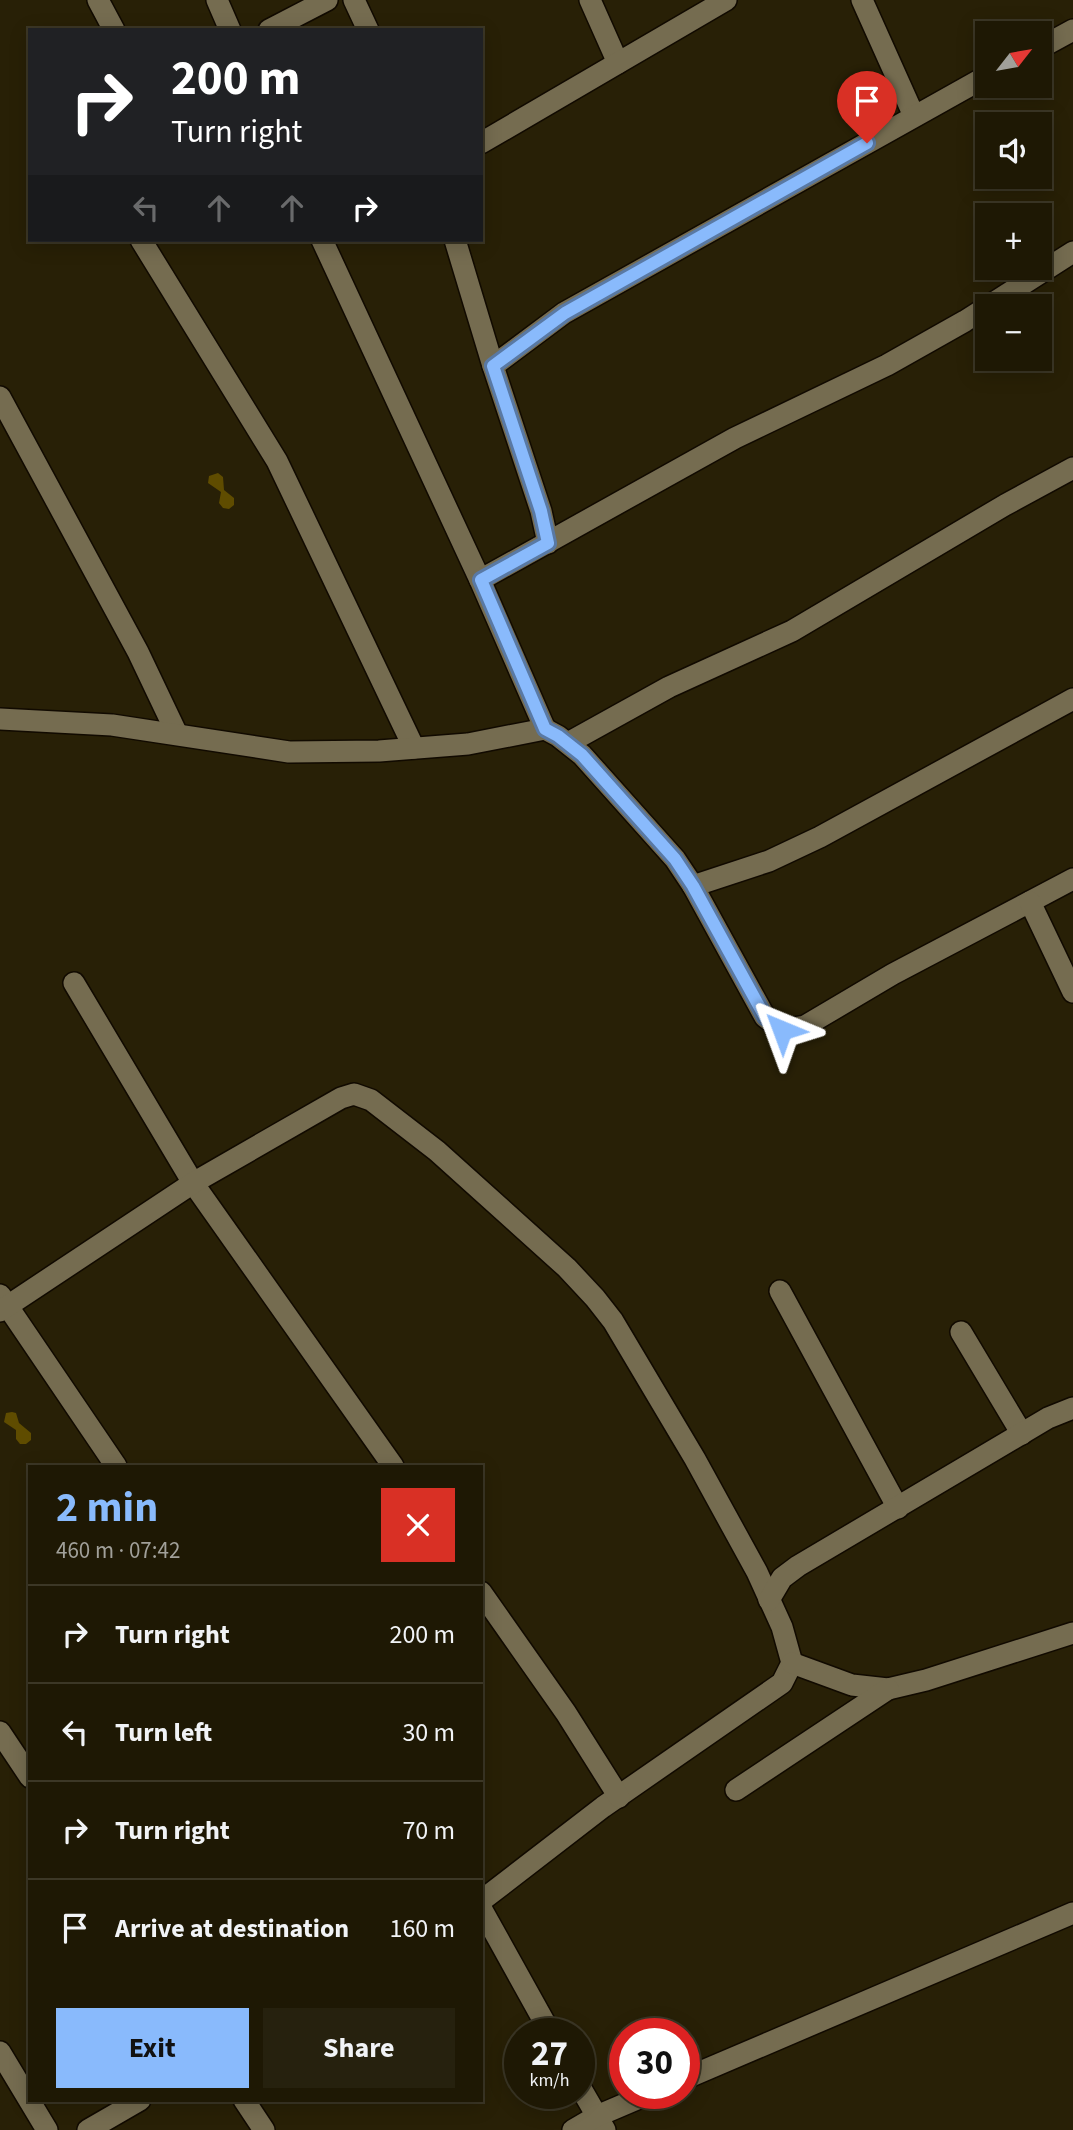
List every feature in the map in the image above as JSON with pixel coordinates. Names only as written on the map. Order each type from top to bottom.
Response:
[{"type":"street","points":[[98,0],[113,28]]},
{"type":"street","points":[[218,0],[229,28]]},
{"type":"street","points":[[273,28],[327,0]]},
{"type":"street","points":[[354,0],[367,28]]},
{"type":"street","points":[[590,0],[618,63]]},
{"type":"street","points":[[483,142],[726,0]]},
{"type":"street","points":[[862,0],[914,116]]},
{"type":"street","points":[[1052,41],[1073,30]]},
{"type":"street","points":[[493,366],[565,313],[975,83]]},
{"type":"street","points":[[142,242],[277,461],[414,748]]},
{"type":"street","points":[[323,242],[481,580],[545,729],[582,755],[675,859],[693,886],[765,1017],[782,1030],[805,1026],[893,974],[1073,879]]},
{"type":"street","points":[[456,242],[493,366],[538,499],[548,543]]},
{"type":"street","points":[[481,580],[734,438],[887,365],[965,321],[1073,253]]},
{"type":"street","points":[[0,397],[138,652],[177,734]]},
{"type":"street","points":[[568,743],[669,687],[792,631],[1004,505],[1073,468]]},
{"type":"street","points":[[693,886],[769,861],[820,837],[1073,699]]},
{"type":"street","points":[[0,719],[112,725],[289,752],[344,752],[468,744],[545,729]]},
{"type":"street","points":[[1030,902],[1073,992]]},
{"type":"street","points":[[74,983],[193,1183],[392,1465]]},
{"type":"street","points":[[115,1465],[2,1304],[193,1183],[341,1098],[354,1094],[371,1100],[437,1151],[567,1268],[595,1298],[613,1321],[695,1459],[782,1627],[792,1663],[782,1683],[619,1797],[483,1900]]},
{"type":"street","points":[[780,1291],[898,1507]]},
{"type":"street","points":[[961,1332],[1022,1434]]},
{"type":"street","points":[[769,1600],[782,1577],[1063,1410],[1073,1408]]},
{"type":"street","points":[[483,1595],[566,1713],[619,1797]]},
{"type":"street","points":[[736,1790],[888,1689],[1073,1633]]},
{"type":"street","points":[[792,1663],[852,1685],[888,1689]]},
{"type":"street","points":[[0,1732],[28,1774]]},
{"type":"street","points":[[483,1912],[542,2018]]},
{"type":"street","points":[[700,2072],[1073,1913]]},
{"type":"street","points":[[0,2052],[28,2098]]},
{"type":"street","points":[[30,2102],[47,2130]]},
{"type":"street","points":[[88,2130],[137,2102]]},
{"type":"street","points":[[245,2102],[264,2130]]},
{"type":"street","points":[[573,2130],[601,2123],[624,2109]]},
{"type":"building","points":[[218,473],[223,477],[224,490],[234,498],[234,505],[229,509],[223,508],[219,503],[221,492],[208,483],[209,476]]},
{"type":"building","points":[[6,1413],[16,1413],[19,1423],[31,1433],[31,1440],[26,1444],[20,1444],[16,1439],[16,1430],[4,1422]]},
{"type":"route","points":[[782,1030],[765,1017],[693,886],[675,859],[582,755],[545,729],[481,580],[548,543],[541,511],[493,366],[565,313],[867,143]]}]
